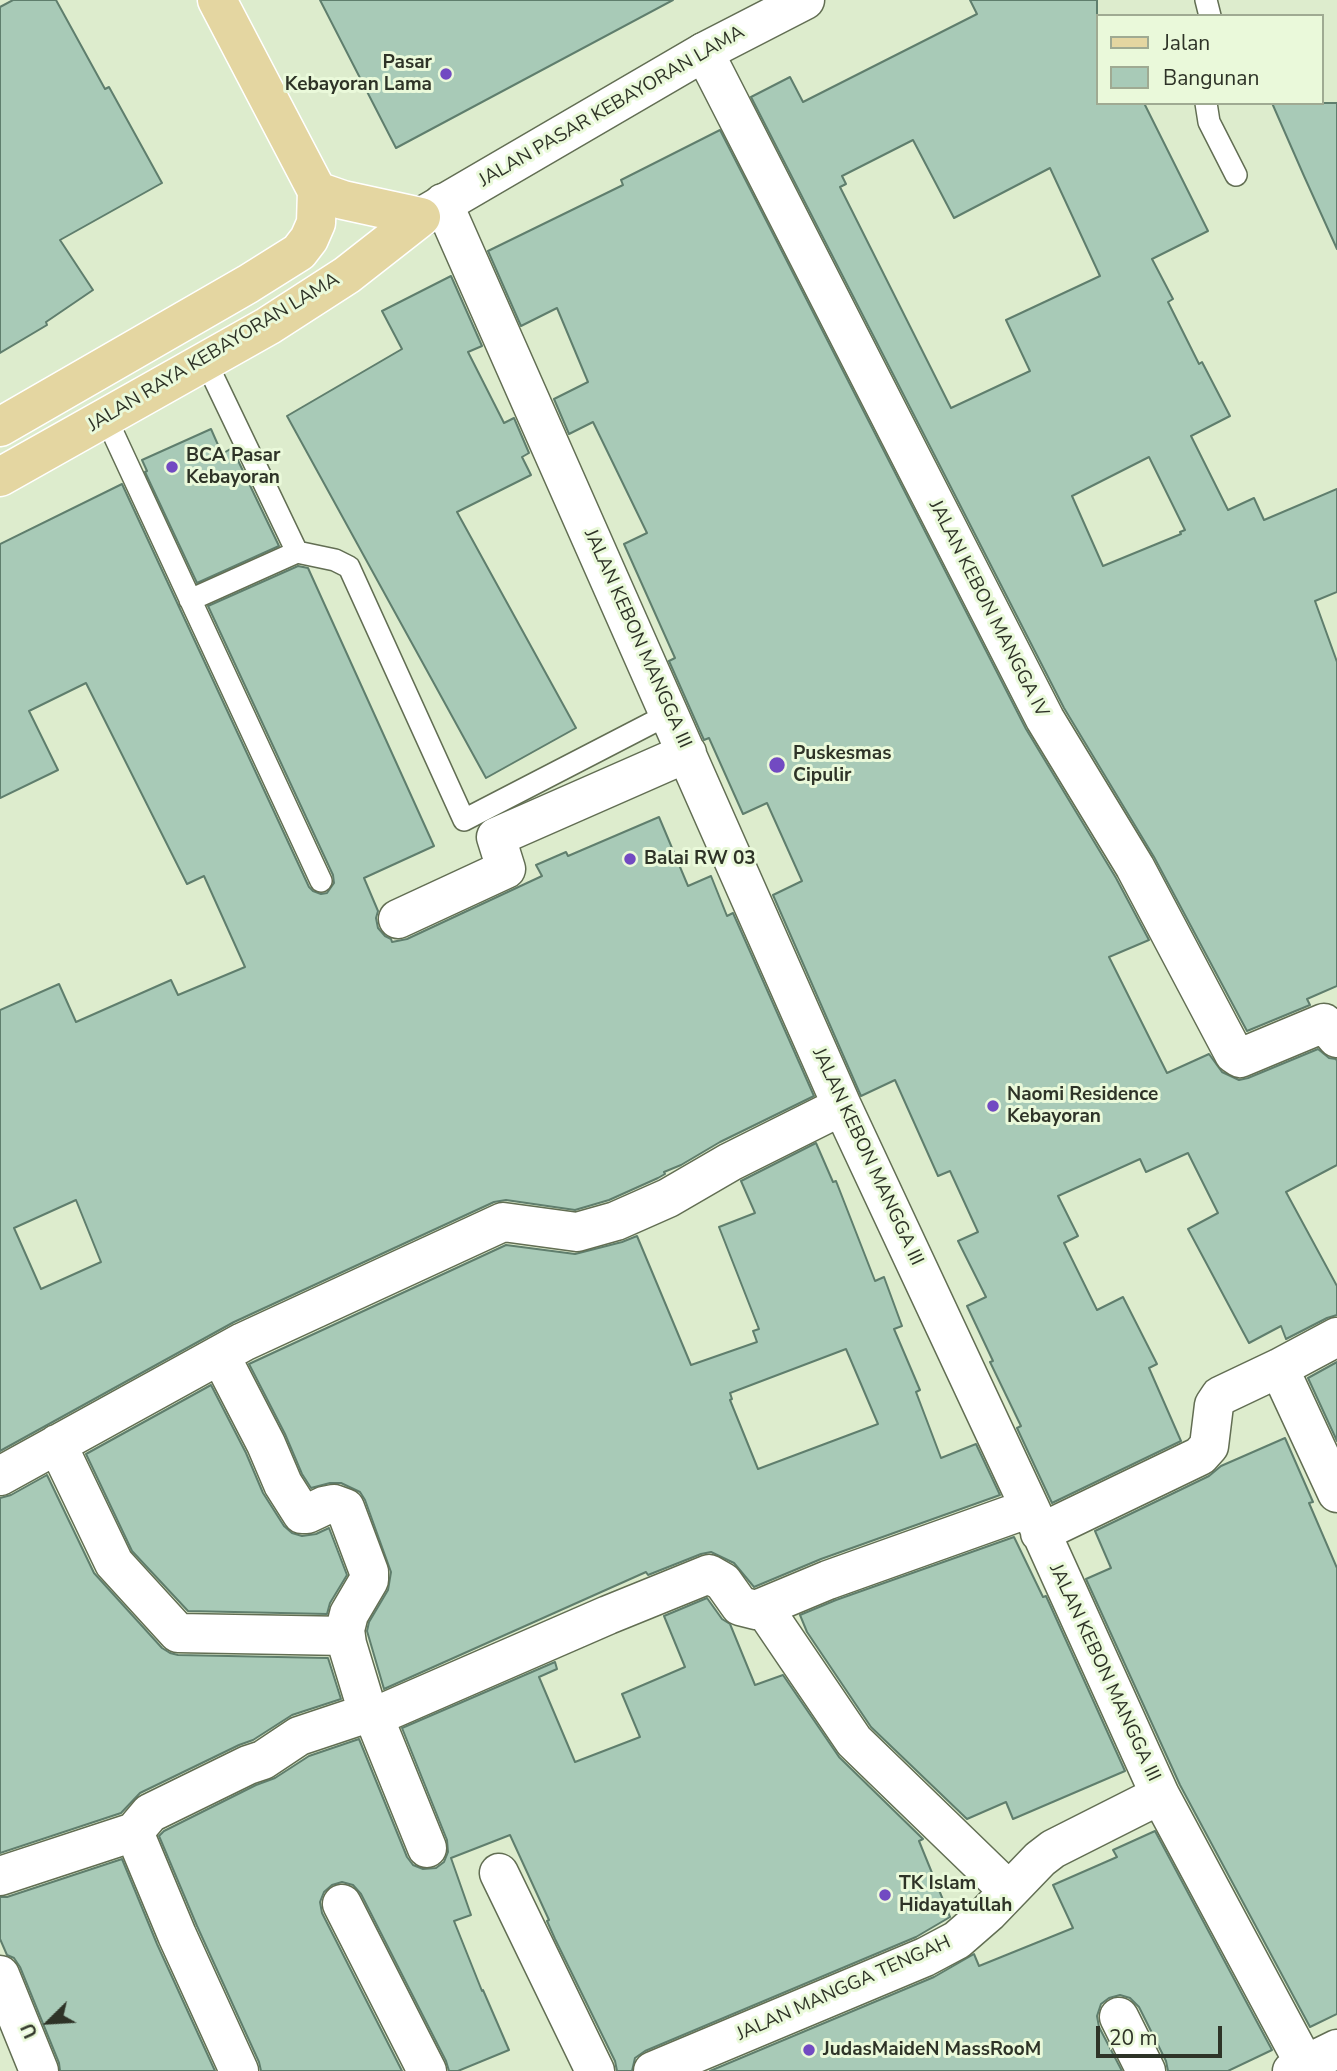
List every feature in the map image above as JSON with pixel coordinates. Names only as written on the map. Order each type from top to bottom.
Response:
[{"type":"main road","points":[[0,427],[299,252],[309,239],[316,223],[317,191],[217,0]]},
{"type":"main road","points":[[317,191],[363,205],[432,210]]},
{"type":"main road","name":"JALAN RAYA KEBAYORAN LAMA","points":[[0,477],[268,326],[347,275],[432,210]]},
{"type":"street","name":"JALAN PASAR KEBAYORAN LAMA","points":[[432,210],[704,52],[805,0]]},
{"type":"street","name":"JALAN KEBON MANGGA IV","points":[[704,52],[1045,719],[1135,867],[1234,1054],[1240,1058],[1324,1023],[1337,1038]]},
{"type":"street","name":"JALAN KEBON MANGGA III","points":[[432,210],[687,753],[842,1106],[1160,1795],[1311,2062]]},
{"type":"street","points":[[398,919],[506,869],[496,838],[687,753]]},
{"type":"street","points":[[0,1476],[243,1342],[503,1222],[576,1232],[616,1221],[668,1198],[730,1162],[842,1106]]},
{"type":"street","points":[[0,1876],[134,1832],[150,1813],[263,1760],[299,1736],[372,1714],[709,1574],[723,1582],[740,1606],[756,1610],[828,1580],[1035,1521],[1200,1456],[1209,1446],[1212,1414],[1220,1396],[1337,1337]]},
{"type":"street","points":[[220,1355],[283,1484],[302,1514],[334,1504],[345,1508],[369,1572],[369,1580],[349,1614],[346,1636],[372,1714],[427,1848]]},
{"type":"street","points":[[1279,1368],[1337,1493]]},
{"type":"street","points":[[57,1444],[114,1563],[178,1633],[346,1636]]},
{"type":"street","points":[[763,1607],[853,1741],[1009,1891]]},
{"type":"street","name":"JALAN MANGGA TENGAH","points":[[653,2071],[925,1957],[957,1940],[988,1913],[1040,1859],[1054,1849],[1160,1795]]},
{"type":"street","points":[[134,1832],[239,2071]]},
{"type":"street","points":[[499,1873],[595,2071]]},
{"type":"street","points":[[342,1904],[427,2071]]},
{"type":"street","points":[[0,1975],[39,2071]]},
{"type":"street","points":[[1119,2017],[1146,2071]]},
{"type":"lane","points":[[1206,105],[1209,122],[1236,175]]},
{"type":"lane","points":[[206,362],[297,552]]},
{"type":"lane","points":[[106,418],[321,881]]},
{"type":"lane","points":[[190,600],[297,552],[335,560],[349,567],[464,820],[669,714]]},
{"type":"building","points":[[13,0],[56,0],[105,89],[109,87],[162,183],[60,240],[93,290],[46,322],[47,325],[0,353],[0,7]]},
{"type":"building","name":"Pasar Kebayoran Lama","points":[[320,0],[673,0],[396,148]]},
{"type":"building","points":[[970,0],[1097,0],[1096,105],[1145,105],[1208,231],[1152,259],[1173,299],[1168,302],[1199,364],[1202,362],[1230,416],[1191,436],[1228,510],[1254,498],[1264,520],[1337,489],[1337,592],[1315,601],[1337,662],[1337,986],[1307,999],[1310,1005],[1247,1031],[1154,857],[1064,708],[751,97],[790,77],[803,102],[977,14]],"holes":[[[913,140],[954,218],[1050,168],[1100,276],[1006,320],[1030,371],[951,408],[840,187],[846,184],[842,176]],[[1149,457],[1185,530],[1103,566],[1072,496]]]},
{"type":"building","points":[[1337,103],[1337,249],[1273,105]]},
{"type":"building","points":[[720,130],[1026,729],[1116,878],[1149,940],[1109,957],[1167,1073],[1209,1054],[1222,1072],[1239,1080],[1318,1049],[1337,1061],[1337,1165],[1286,1192],[1337,1286],[1337,1315],[1286,1339],[1281,1326],[1249,1343],[1188,1229],[1218,1213],[1188,1153],[1146,1172],[1140,1159],[1058,1196],[1078,1236],[1064,1243],[1097,1310],[1123,1297],[1157,1364],[1149,1368],[1181,1441],[1052,1503],[1017,1428],[1021,1426],[967,1306],[986,1297],[958,1241],[978,1232],[950,1171],[938,1176],[895,1080],[861,1096],[773,895],[802,881],[767,803],[743,814],[709,738],[704,740],[669,661],[675,658],[624,544],[647,533],[593,422],[569,434],[554,399],[588,382],[557,308],[521,326],[488,251],[623,185],[621,180]]},
{"type":"building","points":[[451,276],[482,346],[468,352],[504,423],[514,418],[529,453],[522,457],[531,475],[457,512],[576,728],[486,778],[287,416],[402,349],[382,311]]},
{"type":"building","points":[[211,429],[222,454],[232,448],[279,546],[197,583],[145,472],[147,471],[142,460]]},
{"type":"building","points":[[122,484],[309,887],[321,894],[327,893],[334,883],[333,875],[208,606],[298,566],[308,568],[434,846],[364,878],[378,911],[378,928],[385,936],[392,942],[407,939],[542,876],[536,865],[566,852],[568,856],[659,817],[688,886],[711,876],[727,916],[733,913],[814,1096],[720,1142],[664,1172],[665,1174],[658,1178],[609,1200],[575,1210],[506,1200],[494,1202],[234,1322],[0,1451],[0,1010],[59,984],[76,1022],[171,980],[178,995],[245,967],[204,876],[187,884],[86,683],[29,711],[58,770],[0,798],[0,544]],"holes":[[[76,1200],[101,1262],[41,1289],[14,1228]]]},
{"type":"building","points":[[816,1143],[833,1182],[836,1181],[875,1281],[884,1277],[902,1326],[894,1329],[920,1390],[916,1392],[941,1458],[976,1444],[1000,1495],[821,1559],[754,1587],[734,1563],[711,1552],[701,1554],[648,1575],[646,1572],[384,1689],[367,1631],[369,1622],[388,1590],[391,1572],[365,1500],[360,1492],[341,1483],[311,1488],[249,1364],[506,1245],[575,1254],[637,1236],[691,1365],[757,1342],[753,1331],[759,1329],[719,1227],[755,1213],[741,1181]],"holes":[[[846,1349],[878,1424],[758,1469],[730,1400],[730,1393]]]},
{"type":"building","points":[[1337,1362],[1337,1441],[1308,1378]]},
{"type":"building","points":[[211,1385],[263,1493],[284,1526],[292,1533],[302,1536],[329,1528],[347,1575],[330,1603],[327,1614],[188,1611],[132,1551],[86,1454]]},
{"type":"building","points":[[1285,1438],[1313,1502],[1309,1503],[1337,1568],[1337,2014],[1310,2027],[1180,1785],[1086,1579],[1111,1568],[1095,1531],[1209,1476],[1221,1466]]},
{"type":"building","points":[[47,1475],[94,1573],[162,1648],[178,1655],[328,1658],[341,1699],[292,1715],[253,1740],[140,1793],[121,1813],[0,1853],[0,1498],[11,1495]]},
{"type":"building","points":[[1014,1537],[1043,1597],[1046,1596],[1125,1771],[1013,1819],[1006,1802],[967,1819],[871,1727],[807,1632],[800,1615]]},
{"type":"building","points":[[707,1598],[722,1619],[730,1624],[755,1685],[783,1675],[839,1757],[923,1839],[919,1841],[950,1917],[916,1937],[645,2051],[635,2058],[632,2071],[617,2071],[615,2061],[555,1939],[510,1835],[451,1858],[471,1915],[454,1921],[509,2050],[458,2071],[449,2071],[361,1894],[353,1885],[342,1882],[332,1885],[324,1892],[320,1902],[322,1913],[402,2071],[261,2071],[159,1836],[256,1785],[275,1778],[309,1756],[359,1739],[407,1857],[413,1865],[423,1869],[436,1868],[444,1862],[448,1852],[447,1840],[402,1728],[555,1662],[557,1669],[539,1677],[575,1762],[640,1737],[622,1694],[685,1667],[664,1616]]},
{"type":"building","points":[[1155,1831],[1272,2050],[1228,2071],[1168,2071],[1166,2061],[1139,2007],[1130,1998],[1120,1995],[1101,2004],[1097,2016],[1099,2027],[1122,2071],[710,2071],[934,1977],[974,1954],[979,1966],[1073,1928],[1053,1885],[1117,1857],[1113,1850]]},
{"type":"building","points":[[122,1859],[215,2071],[60,2071],[20,1967],[14,1958],[7,1955],[0,1939],[0,1897]]},
{"type":"place","name":"Pasar Kebayoran Lama","points":[[446,74]]},
{"type":"place","name":"BCA Pasar Kebayoran","points":[[172,467]]},
{"type":"place","name":"Puskesmas Cipulir","points":[[777,765]]},
{"type":"place","name":"Balai RW 03","points":[[630,859]]},
{"type":"place","name":"Naomi Residence Kebayoran","points":[[993,1106]]},
{"type":"place","name":"TK Islam Hidayatullah","points":[[885,1895]]},
{"type":"place","name":"JudasMaideN MassRooM","points":[[809,2050]]}]
